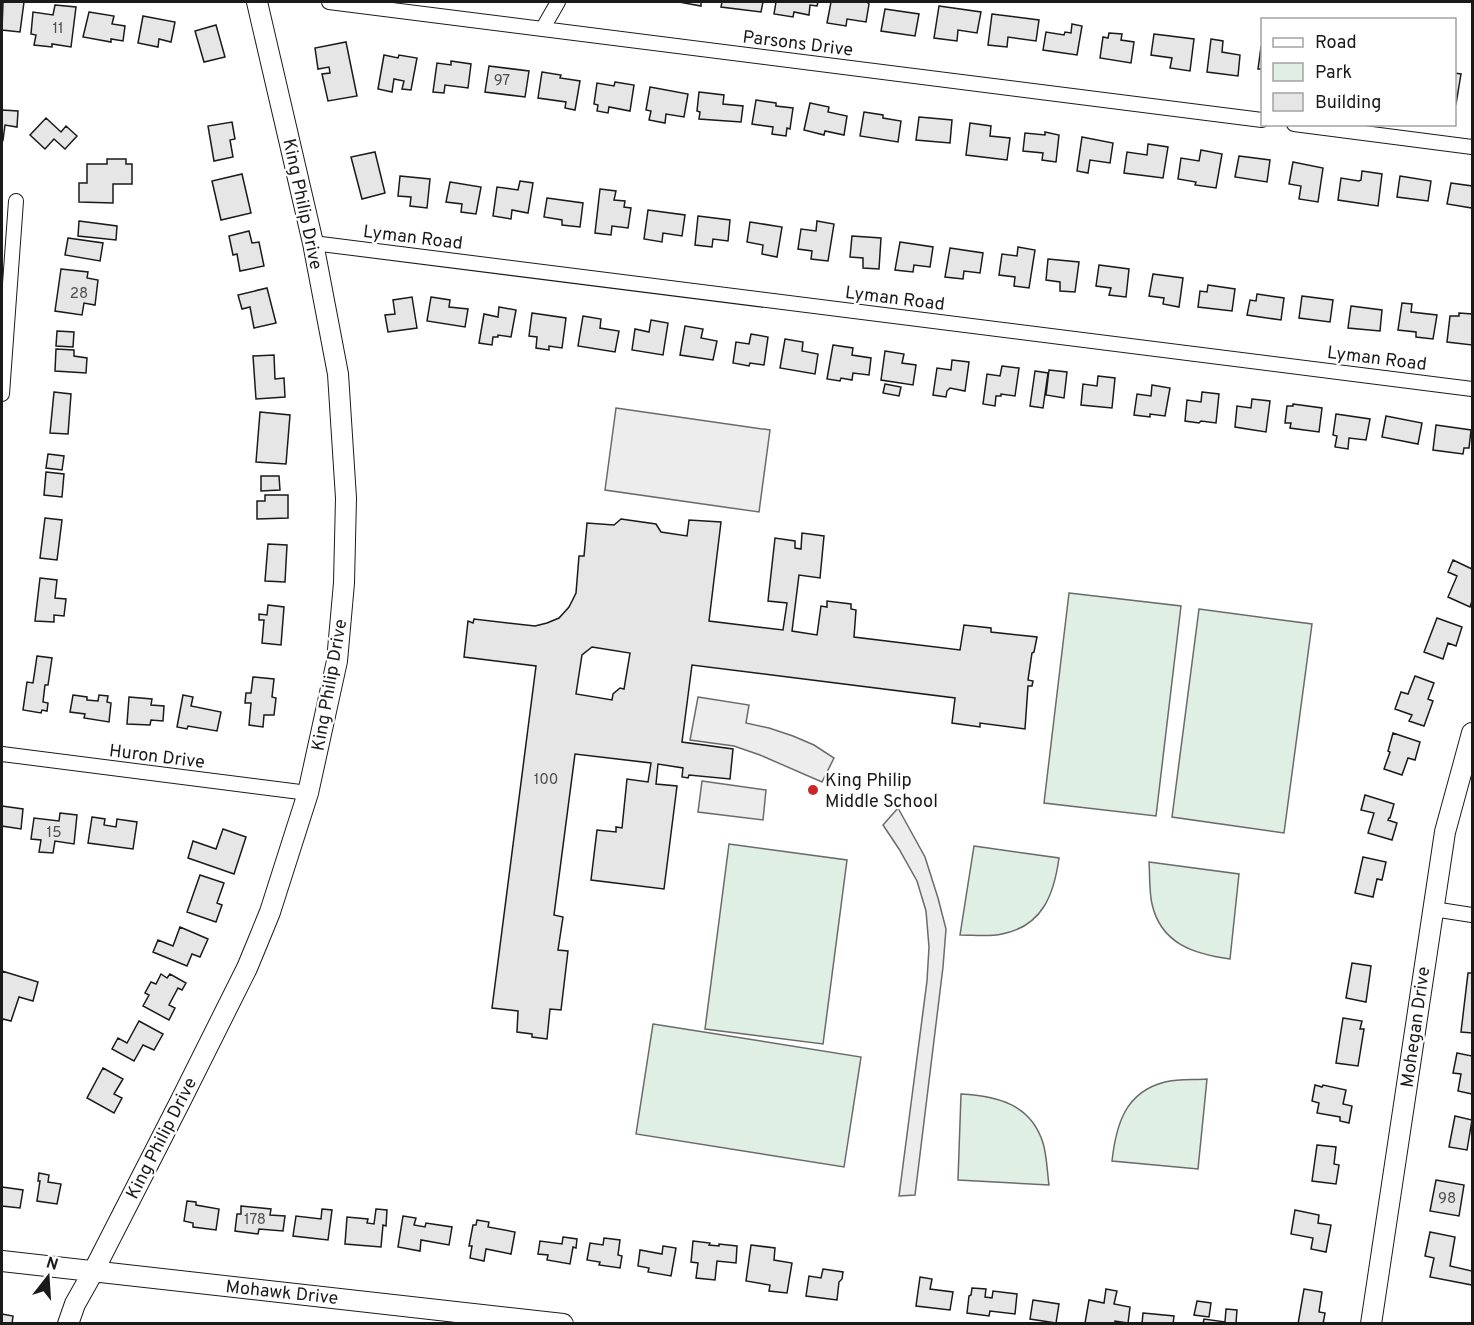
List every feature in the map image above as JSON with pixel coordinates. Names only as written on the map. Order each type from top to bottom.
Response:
[{"type":"street","name":"King Philip Drive","points":[[68,1323],[75,1304],[247,968],[270,912],[308,794],[337,661],[344,583],[346,498],[338,374],[313,243],[257,2]]},
{"type":"street","name":"Parsons Drive","points":[[329,2],[1261,120]]},
{"type":"street","points":[[543,28],[558,2]]},
{"type":"street","points":[[1310,126],[1473,147]]},
{"type":"street","points":[[2,394],[15,201]]},
{"type":"street","name":"Lyman Road","points":[[313,243],[1473,388]]},
{"type":"street","name":"Mohegan Drive","points":[[1371,1323],[1445,832],[1473,733]]},
{"type":"street","name":"Huron Drive","points":[[2,754],[308,794]]},
{"type":"street","points":[[1433,909],[1473,915]]},
{"type":"street","name":"Mohawk Drive","points":[[2,1261],[564,1323]]},
{"type":"green space","points":[[1069,593],[1181,606],[1156,816],[1044,803]]},
{"type":"green space","points":[[1199,609],[1312,624],[1284,833],[1172,817]]},
{"type":"green space","points":[[729,844],[847,860],[823,1044],[705,1029]]},
{"type":"green space","points":[[974,846],[1059,858],[1050,896],[1037,916],[1028,924],[997,935],[960,935]]},
{"type":"green space","points":[[1149,862],[1239,874],[1230,959],[1192,950],[1171,938],[1163,929],[1156,918],[1152,904]]},
{"type":"green space","points":[[653,1024],[861,1057],[844,1167],[636,1134]]},
{"type":"green space","points":[[1207,1079],[1198,1169],[1112,1161],[1120,1123],[1125,1112],[1140,1094],[1165,1082]]},
{"type":"green space","points":[[961,1094],[1000,1100],[1021,1111],[1030,1119],[1043,1143],[1049,1185],[958,1180]]},
{"type":"shaded area","points":[[616,408],[770,430],[759,512],[605,490]]},
{"type":"shaded area","points":[[698,697],[749,705],[746,723],[793,736],[814,745],[834,758],[822,782],[734,746],[690,740]]},
{"type":"shaded area","points":[[702,781],[766,790],[763,820],[698,812]]},
{"type":"shaded area","points":[[898,808],[925,857],[946,929],[915,1195],[899,1196],[927,981],[929,947],[926,911],[917,881],[883,825]]},
{"type":"building","points":[[3,2],[24,2],[20,32],[2,30]]},
{"type":"building","points":[[679,2],[701,2],[701,6]]},
{"type":"building","points":[[722,2],[763,2],[761,12],[721,7]]},
{"type":"building","points":[[776,2],[818,2],[817,6],[810,5],[809,15],[794,12],[793,17],[774,14]]},
{"type":"building","points":[[831,2],[867,2],[869,4],[866,22],[847,19],[846,26],[827,23]]},
{"type":"building","points":[[55,5],[76,7],[71,47],[52,44],[52,47],[34,45],[36,35],[31,34],[33,12],[53,15]]},
{"type":"building","points":[[939,6],[981,12],[977,33],[958,30],[957,41],[934,38]]},
{"type":"building","points":[[885,9],[919,14],[915,36],[881,31]]},
{"type":"building","points":[[89,12],[114,16],[112,24],[125,26],[123,41],[111,39],[111,42],[83,37]]},
{"type":"building","points":[[992,14],[1039,20],[1036,41],[1008,37],[1007,47],[988,45]]},
{"type":"building","points":[[143,16],[175,22],[171,42],[159,39],[158,47],[138,43]]},
{"type":"building","points":[[1072,24],[1082,26],[1077,55],[1043,50],[1046,32],[1064,35],[1065,32],[1071,33]]},
{"type":"building","points":[[216,25],[225,57],[204,62],[195,31]]},
{"type":"building","points":[[1109,33],[1122,34],[1121,40],[1134,42],[1131,63],[1100,58],[1103,37],[1108,38]]},
{"type":"building","points":[[1154,34],[1194,39],[1190,71],[1170,68],[1172,58],[1151,55]]},
{"type":"building","points":[[1211,39],[1223,41],[1222,52],[1240,55],[1238,76],[1207,72]]},
{"type":"building","points":[[346,42],[357,96],[328,101],[322,74],[330,73],[329,67],[318,69],[315,48]]},
{"type":"building","points":[[1261,47],[1261,69],[1258,69]]},
{"type":"building","points":[[384,55],[417,58],[411,90],[402,89],[404,81],[394,79],[392,92],[378,89]]},
{"type":"building","points":[[451,61],[471,64],[468,88],[445,85],[444,93],[433,92],[437,63],[451,65]]},
{"type":"building","points":[[489,66],[529,71],[525,97],[485,92]]},
{"type":"building","points":[[542,72],[580,81],[575,110],[565,108],[566,102],[538,98]]},
{"type":"building","points":[[1456,73],[1461,74],[1456,104]]},
{"type":"building","points":[[615,82],[634,85],[630,111],[609,107],[608,113],[597,111],[598,105],[594,104],[597,83],[614,86]]},
{"type":"building","points":[[650,87],[688,94],[684,117],[666,114],[665,123],[649,120],[651,111],[646,110]]},
{"type":"building","points":[[699,92],[724,95],[723,104],[743,106],[741,122],[699,119],[700,112],[697,111]]},
{"type":"building","points":[[756,100],[793,108],[790,129],[787,128],[786,136],[772,134],[773,127],[752,124]]},
{"type":"building","points":[[810,103],[829,107],[828,112],[847,116],[844,135],[825,131],[824,135],[804,130]]},
{"type":"building","points":[[2,110],[18,111],[17,127],[5,125],[3,140],[2,139]]},
{"type":"building","points":[[864,112],[901,121],[898,142],[860,136]]},
{"type":"building","points":[[919,117],[952,120],[950,143],[916,140]]},
{"type":"building","points":[[46,118],[61,132],[66,126],[77,136],[65,149],[54,139],[45,149],[30,135]]},
{"type":"building","points":[[232,122],[235,139],[230,140],[233,157],[214,161],[208,126]]},
{"type":"building","points":[[970,123],[991,126],[990,136],[1010,138],[1007,160],[966,155]]},
{"type":"building","points":[[1045,132],[1059,135],[1056,162],[1042,160],[1043,153],[1023,151],[1025,133],[1045,135]]},
{"type":"building","points":[[1082,137],[1113,143],[1110,163],[1090,160],[1088,173],[1077,171]]},
{"type":"building","points":[[1148,144],[1168,147],[1163,178],[1124,173],[1127,152],[1147,155]]},
{"type":"building","points":[[1201,150],[1222,154],[1216,188],[1195,185],[1196,182],[1178,179],[1181,158],[1199,161]]},
{"type":"building","points":[[375,152],[385,193],[362,199],[351,157]]},
{"type":"building","points":[[1239,156],[1270,160],[1267,182],[1235,177]]},
{"type":"building","points":[[107,159],[126,159],[126,164],[132,164],[132,184],[113,184],[113,203],[79,202],[79,183],[87,183],[87,164],[107,164]]},
{"type":"building","points":[[1293,162],[1323,168],[1318,202],[1299,199],[1301,186],[1289,184]]},
{"type":"building","points":[[1362,171],[1382,174],[1378,206],[1338,200],[1341,178],[1359,181]]},
{"type":"building","points":[[242,174],[251,213],[221,220],[212,181]]},
{"type":"building","points":[[400,176],[430,179],[427,208],[410,206],[411,197],[398,196]]},
{"type":"building","points":[[1400,176],[1431,181],[1428,201],[1397,197]]},
{"type":"building","points":[[520,181],[533,183],[528,213],[512,210],[511,219],[493,216],[497,187],[518,190]]},
{"type":"building","points":[[450,182],[481,187],[476,214],[461,212],[462,204],[446,202]]},
{"type":"building","points":[[1451,183],[1472,186],[1472,208],[1447,204]]},
{"type":"building","points":[[600,189],[616,191],[614,200],[625,201],[624,207],[631,208],[628,228],[612,226],[611,235],[595,233]]},
{"type":"building","points":[[547,198],[583,203],[580,227],[562,225],[562,220],[544,217]]},
{"type":"building","points":[[648,210],[685,215],[682,236],[663,233],[662,242],[644,239]]},
{"type":"building","points":[[698,216],[730,220],[728,241],[713,239],[712,247],[695,245]]},
{"type":"building","points":[[79,221],[117,226],[116,240],[78,236]]},
{"type":"building","points":[[817,221],[834,224],[828,261],[811,259],[812,251],[798,249],[801,229],[816,231]]},
{"type":"building","points":[[750,222],[782,227],[777,257],[762,254],[763,245],[747,242]]},
{"type":"building","points":[[249,231],[252,243],[259,242],[264,266],[240,271],[237,254],[233,255],[229,236]]},
{"type":"building","points":[[852,236],[881,238],[879,269],[863,268],[863,258],[850,257]]},
{"type":"building","points":[[68,238],[103,243],[100,261],[65,255]]},
{"type":"building","points":[[900,242],[933,247],[930,267],[914,265],[913,272],[895,270]]},
{"type":"building","points":[[1018,247],[1035,250],[1029,288],[1014,286],[1015,277],[999,275],[1002,254],[1017,256]]},
{"type":"building","points":[[950,248],[983,253],[980,273],[964,271],[963,279],[945,277]]},
{"type":"building","points":[[1048,259],[1079,262],[1075,292],[1060,291],[1060,282],[1046,280]]},
{"type":"building","points":[[1099,265],[1129,269],[1126,297],[1109,295],[1111,288],[1096,286]]},
{"type":"building","points":[[61,269],[88,272],[87,278],[98,280],[95,305],[84,303],[82,315],[55,311]]},
{"type":"building","points":[[1153,274],[1183,278],[1179,307],[1163,304],[1164,298],[1149,296]]},
{"type":"building","points":[[1208,285],[1235,289],[1232,311],[1198,307],[1200,291],[1207,292]]},
{"type":"building","points":[[267,288],[276,323],[254,328],[250,307],[242,309],[238,295]]},
{"type":"building","points":[[1257,294],[1284,298],[1281,320],[1247,315],[1250,300],[1256,301]]},
{"type":"building","points":[[1302,296],[1333,300],[1330,322],[1299,318]]},
{"type":"building","points":[[412,297],[417,328],[388,332],[385,315],[395,314],[393,300]]},
{"type":"building","points":[[431,297],[450,300],[449,307],[468,309],[465,327],[427,321]]},
{"type":"building","points":[[1402,303],[1412,304],[1411,312],[1437,315],[1433,339],[1416,337],[1416,332],[1398,330]]},
{"type":"building","points":[[1351,306],[1382,310],[1380,331],[1348,328]]},
{"type":"building","points":[[499,307],[516,310],[511,337],[498,335],[498,337],[493,337],[492,345],[479,343],[484,314],[498,317]]},
{"type":"building","points":[[532,313],[566,318],[562,348],[549,346],[549,350],[536,348],[537,337],[529,336]]},
{"type":"building","points":[[1459,313],[1472,314],[1472,345],[1447,342],[1450,316],[1459,316]]},
{"type":"building","points":[[583,316],[601,319],[600,328],[619,331],[615,352],[578,346]]},
{"type":"building","points":[[651,320],[668,323],[663,355],[632,350],[635,329],[649,332]]},
{"type":"building","points":[[685,326],[703,329],[701,338],[717,341],[713,360],[680,355]]},
{"type":"building","points":[[57,331],[74,332],[73,347],[56,346]]},
{"type":"building","points":[[751,334],[768,337],[764,365],[750,363],[749,366],[733,363],[736,342],[749,344]]},
{"type":"building","points":[[785,339],[803,342],[802,351],[818,354],[815,374],[780,368]]},
{"type":"building","points":[[833,345],[853,348],[852,355],[871,358],[869,375],[853,373],[852,380],[827,379]]},
{"type":"building","points":[[56,349],[74,350],[74,356],[87,358],[86,373],[55,371]]},
{"type":"building","points":[[885,351],[904,354],[902,363],[916,365],[913,385],[881,380]]},
{"type":"building","points":[[274,355],[275,379],[284,378],[285,397],[256,399],[253,356]]},
{"type":"building","points":[[952,360],[969,362],[965,391],[950,388],[946,397],[933,395],[937,368],[951,370]]},
{"type":"building","points":[[1002,366],[1019,368],[1015,396],[1001,394],[1001,396],[996,396],[995,406],[983,404],[987,374],[1000,376]]},
{"type":"building","points":[[1049,370],[1067,372],[1064,398],[1046,395]]},
{"type":"building","points":[[1035,371],[1048,373],[1043,408],[1030,406]]},
{"type":"building","points":[[1098,376],[1115,378],[1112,408],[1081,405],[1083,384],[1097,386]]},
{"type":"building","points":[[885,384],[901,387],[899,396],[883,393]]},
{"type":"building","points":[[1152,385],[1170,388],[1165,416],[1134,415],[1137,394],[1151,396]]},
{"type":"building","points":[[54,392],[71,394],[68,434],[50,433]]},
{"type":"building","points":[[1202,392],[1219,394],[1216,423],[1185,421],[1187,400],[1201,402]]},
{"type":"building","points":[[1252,399],[1270,401],[1266,432],[1235,427],[1237,406],[1251,408]]},
{"type":"building","points":[[1293,404],[1322,408],[1319,432],[1290,428],[1291,423],[1285,423],[1287,406],[1293,406]]},
{"type":"building","points":[[260,412],[290,415],[286,464],[256,462]]},
{"type":"building","points":[[1336,414],[1370,419],[1366,440],[1349,438],[1348,449],[1335,447],[1337,436],[1333,435]]},
{"type":"building","points":[[1386,416],[1422,423],[1418,444],[1382,437]]},
{"type":"building","points":[[1436,425],[1471,430],[1469,448],[1464,448],[1463,454],[1433,450]]},
{"type":"building","points":[[48,454],[64,456],[62,470],[46,468]]},
{"type":"building","points":[[46,472],[64,474],[62,497],[44,495]]},
{"type":"building","points":[[261,476],[279,476],[280,490],[261,491]]},
{"type":"building","points":[[265,495],[288,495],[288,518],[257,519],[257,501],[265,501]]},
{"type":"building","points":[[45,518],[62,520],[57,560],[40,558]]},
{"type":"building","points":[[621,519],[656,524],[661,532],[687,536],[689,520],[721,522],[709,621],[783,630],[787,603],[768,601],[775,538],[795,541],[795,548],[801,549],[802,533],[824,536],[820,578],[799,575],[792,631],[817,635],[821,606],[827,607],[827,601],[851,604],[851,609],[856,610],[854,637],[960,650],[964,625],[991,628],[991,632],[1037,637],[1028,680],[1033,681],[1032,686],[1028,686],[1025,729],[980,723],[980,727],[952,723],[955,698],[692,665],[682,742],[733,749],[730,779],[689,775],[688,778],[682,777],[683,768],[658,764],[656,784],[677,786],[664,889],[591,880],[597,830],[616,832],[616,827],[622,828],[627,779],[648,782],[651,763],[575,754],[554,915],[563,917],[558,950],[568,951],[561,1010],[550,1009],[547,1039],[532,1037],[532,1034],[517,1032],[518,1011],[492,1008],[536,666],[464,657],[468,621],[473,623],[474,619],[535,626],[559,618],[569,607],[576,593],[579,556],[584,556],[587,523],[614,525]],"holes":[[[592,647],[630,653],[624,689],[620,688],[613,694],[612,700],[576,694],[582,655]]]},
{"type":"building","points":[[268,544],[287,545],[285,582],[265,581]]},
{"type":"building","points":[[1453,560],[1472,569],[1470,607],[1448,597],[1457,576],[1448,572]]},
{"type":"building","points":[[40,578],[57,580],[55,598],[66,599],[64,616],[54,615],[54,622],[35,621]]},
{"type":"building","points":[[268,605],[284,607],[281,645],[262,643],[264,620],[259,620],[259,614],[267,615]]},
{"type":"building","points":[[1437,618],[1462,627],[1456,646],[1448,643],[1443,659],[1424,652]]},
{"type":"building","points":[[37,656],[52,658],[43,702],[48,703],[47,711],[42,710],[41,713],[23,710],[27,682],[33,683]]},
{"type":"building","points":[[1415,676],[1434,683],[1428,699],[1433,701],[1424,726],[1409,721],[1412,715],[1395,709],[1401,692],[1408,694]]},
{"type":"building","points":[[253,677],[274,679],[272,697],[276,698],[274,715],[264,715],[263,727],[249,725],[251,703],[245,703],[246,693],[251,693]]},
{"type":"building","points":[[73,695],[98,701],[99,695],[108,696],[107,702],[111,703],[109,722],[84,718],[85,714],[70,712]]},
{"type":"building","points":[[183,695],[193,697],[191,706],[221,712],[217,731],[188,726],[187,729],[177,727]]},
{"type":"building","points":[[129,697],[152,699],[151,705],[164,706],[163,721],[151,720],[150,725],[127,724]]},
{"type":"building","points":[[1393,733],[1420,742],[1415,760],[1408,758],[1402,775],[1384,769]]},
{"type":"building","points":[[1365,795],[1394,804],[1388,820],[1397,823],[1392,840],[1368,833],[1374,813],[1361,810]]},
{"type":"building","points":[[2,806],[23,809],[21,829],[2,826]]},
{"type":"building","points":[[60,813],[77,815],[74,844],[55,841],[53,853],[39,852],[41,840],[31,839],[34,818],[59,821]]},
{"type":"building","points":[[92,817],[105,819],[104,825],[116,827],[117,819],[137,822],[133,849],[88,843]]},
{"type":"building","points":[[223,829],[246,837],[234,874],[188,858],[193,841],[216,849]]},
{"type":"building","points":[[1363,857],[1386,862],[1382,880],[1377,879],[1373,897],[1355,893]]},
{"type":"building","points":[[200,875],[224,883],[217,903],[222,905],[216,922],[187,912]]},
{"type":"building","points":[[180,927],[208,939],[200,957],[192,954],[187,966],[153,952],[158,940],[173,946]]},
{"type":"building","points":[[1352,963],[1371,966],[1366,1002],[1346,998]]},
{"type":"building","points":[[2,971],[38,982],[33,1001],[19,997],[11,1021],[3,1019],[2,1022]]},
{"type":"building","points":[[1468,973],[1472,973],[1472,1033],[1461,1032]]},
{"type":"building","points":[[161,974],[167,978],[170,974],[186,983],[182,990],[178,988],[169,1005],[175,1008],[169,1020],[143,1006],[149,995],[145,993],[151,982],[156,984]]},
{"type":"building","points":[[1343,1018],[1362,1021],[1360,1029],[1364,1029],[1358,1066],[1336,1063]]},
{"type":"building","points":[[139,1021],[163,1034],[154,1050],[143,1045],[134,1061],[112,1049],[118,1038],[127,1043]]},
{"type":"building","points":[[1457,1053],[1472,1056],[1472,1094],[1458,1091],[1461,1074],[1453,1073]]},
{"type":"building","points":[[103,1068],[123,1079],[114,1094],[122,1098],[114,1113],[87,1098]]},
{"type":"building","points":[[1315,1085],[1346,1090],[1343,1104],[1352,1106],[1349,1123],[1340,1121],[1340,1117],[1317,1113],[1319,1103],[1312,1101]]},
{"type":"building","points":[[1455,1116],[1472,1120],[1467,1150],[1449,1147]]},
{"type":"building","points":[[1317,1145],[1336,1147],[1334,1164],[1339,1165],[1336,1184],[1312,1181]]},
{"type":"building","points":[[39,1173],[49,1175],[48,1182],[61,1184],[57,1204],[37,1201]]},
{"type":"building","points":[[1436,1180],[1464,1185],[1459,1216],[1430,1211]]},
{"type":"building","points":[[2,1187],[23,1190],[20,1208],[2,1206]]},
{"type":"building","points":[[187,1201],[219,1209],[216,1230],[193,1227],[193,1223],[184,1221]]},
{"type":"building","points":[[241,1206],[271,1209],[270,1215],[285,1216],[283,1231],[259,1229],[258,1234],[235,1231],[237,1214],[241,1214]]},
{"type":"building","points":[[322,1209],[332,1210],[328,1240],[293,1236],[296,1216],[321,1219]]},
{"type":"building","points":[[376,1209],[387,1210],[381,1247],[345,1244],[347,1217],[368,1219],[367,1223],[374,1224]]},
{"type":"building","points":[[1295,1210],[1319,1215],[1318,1223],[1331,1225],[1326,1252],[1311,1249],[1313,1238],[1291,1234]]},
{"type":"building","points":[[403,1216],[416,1218],[414,1225],[425,1227],[426,1223],[452,1227],[449,1245],[421,1240],[420,1251],[398,1247]]},
{"type":"building","points":[[477,1220],[489,1222],[488,1227],[515,1232],[511,1254],[486,1249],[484,1261],[470,1258],[472,1246],[469,1246],[473,1225],[476,1225]]},
{"type":"building","points":[[1430,1232],[1455,1237],[1450,1266],[1472,1271],[1472,1285],[1430,1277],[1434,1258],[1425,1256]]},
{"type":"building","points":[[563,1237],[577,1239],[570,1264],[547,1260],[548,1255],[538,1254],[540,1241],[562,1244]]},
{"type":"building","points":[[604,1238],[620,1240],[618,1255],[622,1256],[620,1268],[599,1265],[600,1262],[587,1260],[590,1243],[603,1245]]},
{"type":"building","points":[[693,1241],[710,1243],[709,1245],[737,1246],[736,1263],[717,1261],[715,1280],[696,1278],[698,1263],[691,1262]]},
{"type":"building","points":[[751,1245],[775,1248],[774,1260],[792,1263],[787,1293],[769,1291],[770,1285],[746,1281]]},
{"type":"building","points":[[663,1246],[676,1248],[671,1276],[648,1272],[649,1268],[638,1266],[640,1250],[662,1254]]},
{"type":"building","points":[[823,1269],[843,1272],[839,1282],[837,1300],[806,1296],[809,1276],[821,1278]]},
{"type":"building","points":[[920,1277],[932,1279],[930,1289],[953,1292],[950,1310],[916,1306]]},
{"type":"building","points":[[972,1288],[986,1289],[985,1297],[992,1298],[993,1291],[1017,1294],[1015,1314],[990,1311],[989,1316],[967,1313]]},
{"type":"building","points":[[1106,1289],[1117,1291],[1114,1304],[1130,1307],[1128,1323],[1115,1321],[1115,1324],[1085,1323],[1089,1300],[1104,1303]]},
{"type":"building","points":[[1304,1289],[1322,1292],[1319,1312],[1325,1313],[1323,1324],[1298,1324]]},
{"type":"building","points":[[1033,1300],[1059,1304],[1056,1323],[1030,1319]]},
{"type":"building","points":[[1197,1301],[1211,1303],[1209,1317],[1194,1315]]},
{"type":"building","points":[[1226,1309],[1237,1310],[1236,1323],[1203,1324],[1204,1319],[1225,1322]]},
{"type":"building","points":[[1143,1313],[1174,1316],[1173,1324],[1142,1324]]},
{"type":"building","points":[[2,1314],[13,1316],[12,1324],[2,1324]]},
{"type":"place","name":"King Philip Middle School","points":[[813,790]]}]
